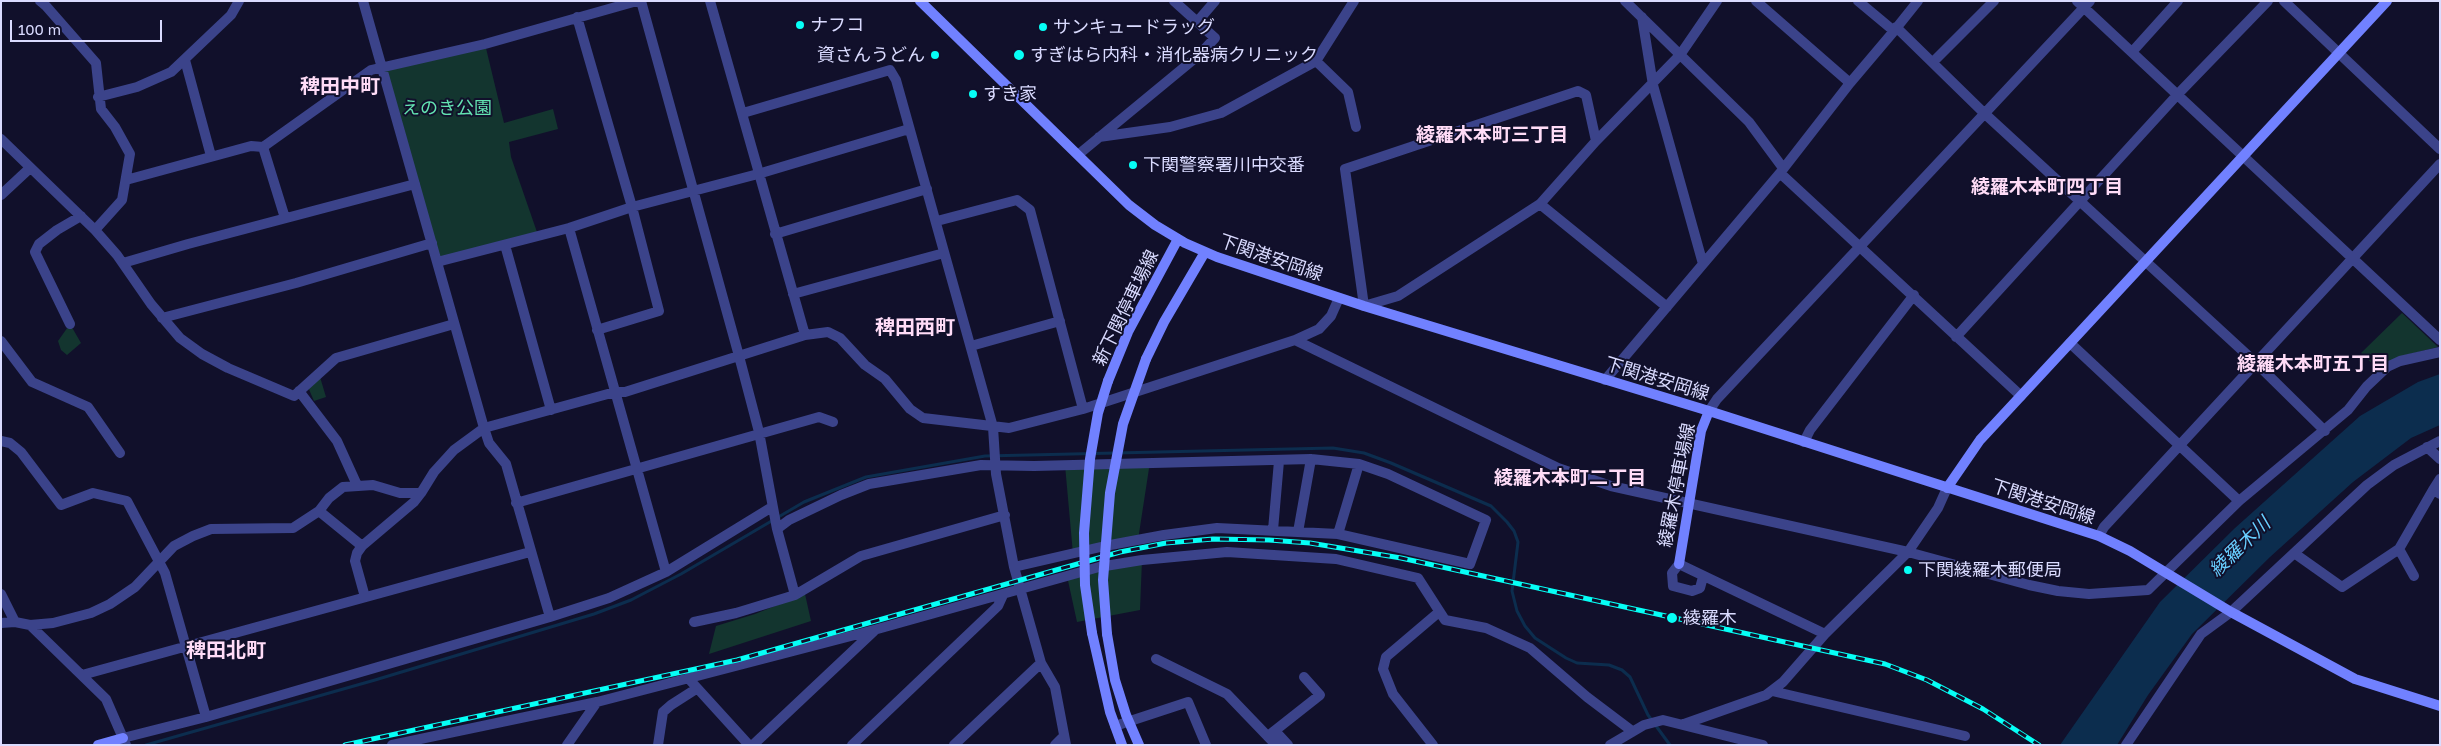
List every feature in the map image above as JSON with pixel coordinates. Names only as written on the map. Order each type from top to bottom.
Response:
[{"type":"main road","name":"下関港安岡線","points":[[920,1],[1130,205],[1155,225],[1205,252],[1364,306],[1709,412],[2099,536],[2130,551],[2228,610],[2355,680],[2440,706]]},
{"type":"main road","points":[[1947,488],[1980,440],[2387,1]]},
{"type":"main road","name":"新下関停車場線","points":[[1122,745],[1100,676],[1085,585],[1085,516],[1093,441],[1098,413],[1108,381],[1128,332],[1178,239]]},
{"type":"main road","points":[[1138,745],[1115,680],[1107,634],[1103,580],[1110,493],[1124,424],[1146,360],[1164,322],[1205,252]]},
{"type":"main road","name":"綾羅木停車場線","points":[[1679,564],[1701,431],[1709,412]]},
{"type":"main road","points":[[98,745],[125,742]]},
{"type":"street","points":[[40,1],[96,63],[98,70],[98,97],[101,109],[115,127],[130,154],[122,200],[96,230]]},
{"type":"street","points":[[98,97],[157,80],[185,60],[190,52],[231,15],[239,1]]},
{"type":"street","points":[[362,1],[484,428],[490,443],[506,464],[550,618]]},
{"type":"street","points":[[126,180],[251,146],[263,147],[371,70],[485,44],[639,1],[759,432],[776,527],[795,595]]},
{"type":"street","points":[[710,1],[805,335]]},
{"type":"street","points":[[1079,154],[1192,61],[1215,38],[1174,1]]},
{"type":"street","points":[[1197,22],[1215,1]]},
{"type":"street","points":[[1100,137],[1170,128],[1221,113],[1316,61],[1354,1]]},
{"type":"street","points":[[1626,1],[1749,122],[1782,170],[1859,247],[1914,295],[1956,337],[2021,396]]},
{"type":"street","points":[[1596,141],[1586,95],[1578,91],[1345,169],[1364,306],[1398,296],[1540,204],[1596,141],[1654,84],[1680,55],[1717,1]]},
{"type":"street","points":[[1756,1],[1850,83]]},
{"type":"street","points":[[1858,1],[1895,29],[1933,62],[1984,113],[2256,363],[2325,431]]},
{"type":"street","points":[[1605,380],[1782,170],[1850,83],[1918,1]]},
{"type":"street","points":[[1933,62],[1994,1]]},
{"type":"street","points":[[2132,52],[2178,1]]},
{"type":"street","points":[[1956,337],[2178,94],[2268,1]]},
{"type":"street","points":[[2284,1],[2440,149]]},
{"type":"street","points":[[1709,412],[1717,399],[2084,3],[2132,52],[2440,340]]},
{"type":"street","points":[[577,17],[632,207],[659,311],[597,330]]},
{"type":"street","points":[[1642,17],[1654,84],[1702,264]]},
{"type":"street","points":[[185,60],[211,156]]},
{"type":"street","points":[[1316,61],[1348,92],[1356,127]]},
{"type":"street","points":[[743,113],[890,70],[896,80],[937,221],[993,427],[995,459],[1014,567],[1041,662],[1055,686],[1065,740],[1055,745]]},
{"type":"street","points":[[437,262],[569,228],[632,207],[758,174],[909,129]]},
{"type":"street","points":[[1,139],[96,230],[123,263],[162,318],[180,338],[228,368],[294,396],[336,358],[454,324]]},
{"type":"street","points":[[263,147],[285,218]]},
{"type":"street","points":[[2099,536],[2104,527],[2440,164]]},
{"type":"street","points":[[1,195],[30,168]]},
{"type":"street","points":[[123,263],[415,184]]},
{"type":"street","points":[[775,234],[927,189]]},
{"type":"street","points":[[937,221],[1017,200],[1030,210],[1083,409]]},
{"type":"street","points":[[1540,204],[1666,307]]},
{"type":"street","points":[[70,324],[35,252],[39,244],[57,230],[81,216]]},
{"type":"street","points":[[569,228],[666,572]]},
{"type":"street","points":[[162,318],[296,283],[432,243]]},
{"type":"street","points":[[505,245],[551,410]]},
{"type":"street","points":[[793,294],[944,252]]},
{"type":"street","points":[[1804,442],[1810,430],[1914,295]]},
{"type":"street","points":[[365,597],[355,561],[362,546],[414,502],[434,472],[454,450],[484,428],[615,392],[626,392],[805,335],[828,332],[840,338],[865,365],[885,379],[910,409],[923,418],[1009,428],[1083,409],[1295,340],[1320,329],[1332,316],[1339,298]]},
{"type":"street","points":[[971,346],[1060,321]]},
{"type":"street","points":[[1,340],[32,382],[88,407],[120,453]]},
{"type":"street","points":[[1295,340],[1558,468],[1612,486],[1908,552],[2058,591],[2089,594],[2148,590],[2169,573],[2239,501],[2348,410],[2367,386],[2387,367],[2400,361],[2440,352]]},
{"type":"street","points":[[2070,343],[2239,501]]},
{"type":"street","points":[[299,391],[337,441],[357,485]]},
{"type":"street","points":[[516,503],[820,416],[833,422]]},
{"type":"street","points":[[1,441],[10,443],[21,452],[61,505],[93,493],[128,501],[165,574],[206,718]]},
{"type":"street","points":[[2126,745],[2201,634],[2294,554],[2367,485],[2394,465],[2440,441]]},
{"type":"street","points":[[2427,447],[2440,459]]},
{"type":"street","points":[[776,527],[841,495],[869,484],[982,465],[995,459],[1311,460],[1359,464],[1388,474],[1486,520],[1470,564],[1338,534],[1217,528],[1164,535],[1014,567]]},
{"type":"street","points":[[1298,532],[1311,460]]},
{"type":"street","points":[[1273,530],[1279,461]]},
{"type":"street","points":[[1338,534],[1359,464]]},
{"type":"street","points":[[2294,554],[2342,587],[2399,549],[2436,492],[2440,479]]},
{"type":"street","points":[[1,623],[15,622],[30,625],[75,618],[110,604],[135,587],[174,546],[193,536],[211,529],[293,528],[319,511],[329,498],[343,487],[373,485],[400,493],[421,493]]},
{"type":"street","points":[[1684,724],[1772,691],[1825,634],[1908,552],[1938,508],[1947,488]]},
{"type":"street","points":[[30,625],[106,699],[125,742],[550,618],[609,598],[666,572],[773,509]]},
{"type":"street","points":[[319,511],[362,546]]},
{"type":"street","points":[[694,622],[736,613],[795,595],[861,556],[1005,515]]},
{"type":"street","points":[[2399,549],[2414,576]]},
{"type":"street","points":[[82,675],[530,552]]},
{"type":"street","points":[[392,745],[598,702],[1003,595],[1099,566],[1227,552],[1336,558],[1418,578],[1445,620],[1486,628],[1530,648],[1587,697],[1632,731]]},
{"type":"street","points":[[1703,577],[1700,588],[1692,591],[1673,586],[1672,573],[1679,564],[1825,634]]},
{"type":"street","points":[[1,594],[15,622]]},
{"type":"street","points":[[852,745],[998,606],[1003,595]]},
{"type":"street","points":[[1433,745],[1393,694],[1383,669],[1386,657],[1439,612]]},
{"type":"street","points":[[688,678],[696,689],[751,745],[874,630]]},
{"type":"street","points":[[1156,659],[1227,694],[1272,734],[1288,745]]},
{"type":"street","points":[[954,745],[1041,662]]},
{"type":"street","points":[[1272,734],[1320,695],[1304,677]]},
{"type":"street","points":[[658,745],[663,712],[671,704],[696,689]]},
{"type":"street","points":[[1772,691],[1964,736]]},
{"type":"street","points":[[567,745],[598,702]]},
{"type":"street","points":[[1115,726],[1188,702],[1206,745]]},
{"type":"street","points":[[1610,745],[1632,731],[1661,721],[1684,724],[1763,745]]},
{"type":"street","points":[[1272,734],[1276,745]]},
{"type":"green space","name":"えのき公園","points":[[485,44],[504,123],[553,109],[558,129],[509,142],[511,157],[538,235],[437,262],[383,69]]},
{"type":"green space","points":[[2402,313],[2438,347],[2398,357],[2378,369],[2361,353]]},
{"type":"green space","points":[[70,324],[81,343],[67,355],[61,350],[58,341]]},
{"type":"green space","points":[[320,377],[326,397],[314,401],[308,387]]},
{"type":"green space","points":[[1150,462],[1138,540],[1073,554],[1065,465]]},
{"type":"green space","points":[[1142,560],[1140,610],[1077,622],[1067,576]]},
{"type":"green space","points":[[805,594],[811,621],[709,654],[716,626],[755,614]]},
{"type":"water","name":"綾羅木川","points":[[2440,374],[2440,425],[2411,438],[2353,482],[2270,557],[2192,634],[2148,695],[2117,745],[2060,745],[2160,602],[2235,528],[2360,416],[2418,382]]},
{"type":"waterway","points":[[146,745],[375,680],[594,614],[631,600],[681,574],[804,502],[866,477],[985,456],[1333,448],[1364,453],[1491,506],[1514,531],[1518,542],[1512,591],[1517,611],[1525,626],[1535,638],[1577,663],[1609,665],[1622,670],[1630,677],[1648,715],[1670,745]]},
{"type":"railway","points":[[345,745],[737,660],[1120,552],[1166,543],[1213,539],[1310,543],[1401,558],[1885,664],[1927,680],[1983,709],[2039,745]]},
{"type":"place","name":"ナフコ","points":[[800,25]]},
{"type":"place","name":"サンキュードラッグ","points":[[1043,27]]},
{"type":"place","name":"資さんうどん","points":[[935,55]]},
{"type":"place","name":"すぎはら内科・消化器病クリニック","points":[[1019,55]]},
{"type":"place","name":"すき家","points":[[973,94]]},
{"type":"place","name":"下関警察署川中交番","points":[[1133,165]]},
{"type":"place","name":"下関綾羅木郵便局","points":[[1908,570]]},
{"type":"place","name":"綾羅木","points":[[1672,618]]},
{"type":"district","name":"稗田中町","points":[[340,87]]},
{"type":"district","name":"綾羅木本町三丁目","points":[[1492,135]]},
{"type":"district","name":"綾羅木本町四丁目","points":[[2047,187]]},
{"type":"district","name":"稗田西町","points":[[915,328]]},
{"type":"district","name":"綾羅木本町五丁目","points":[[2313,364]]},
{"type":"district","name":"綾羅木本町二丁目","points":[[1570,478]]},
{"type":"district","name":"稗田北町","points":[[226,651]]}]
